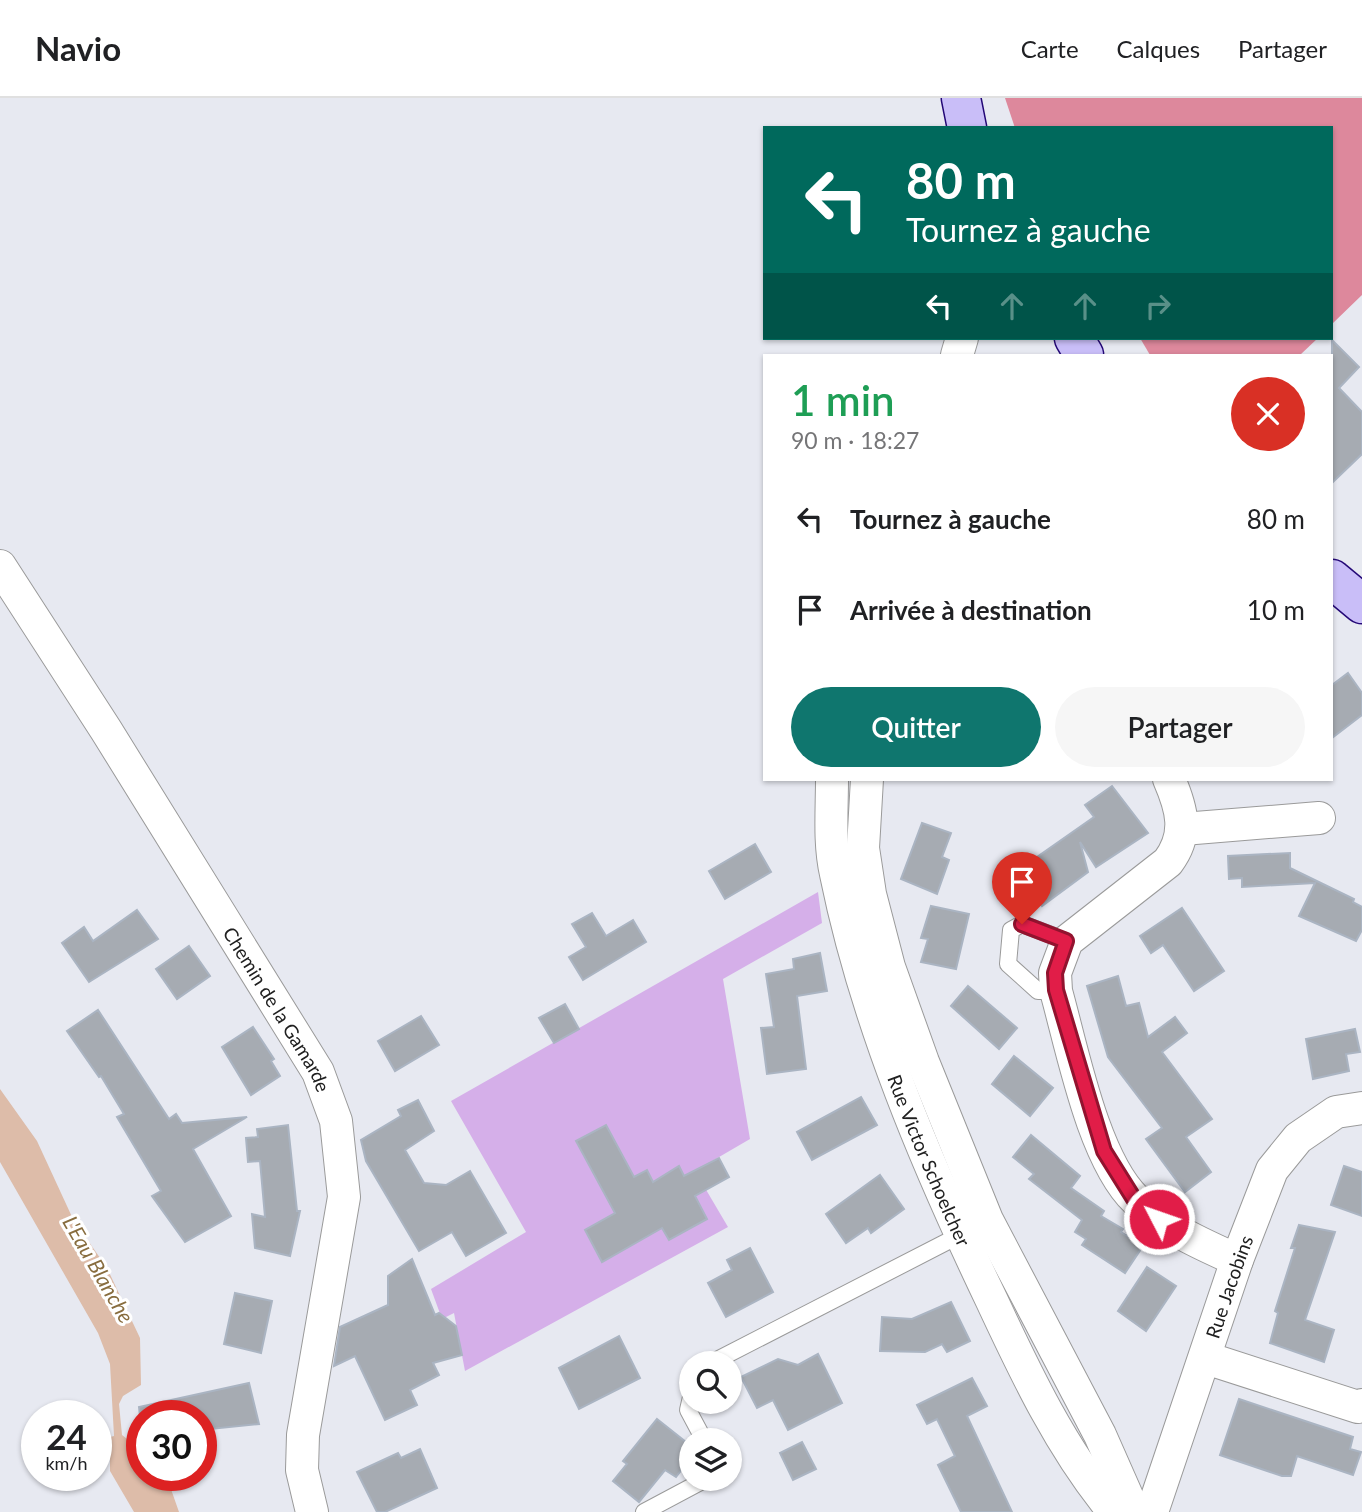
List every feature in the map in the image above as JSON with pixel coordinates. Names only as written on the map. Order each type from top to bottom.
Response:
[{"type":"street","points":[[961,98],[967,126]]},
{"type":"street","name":"Chemin de la Gamarde","points":[[0,566],[280,1008],[329,1096],[342,1159],[344,1198],[303,1435],[302,1470],[312,1512]]},
{"type":"street","points":[[1333,580],[1362,604]]},
{"type":"street","name":"Rue Victor Schoelcher","points":[[832,781],[835,872],[870,997],[897,1079],[960,1235],[1057,1427],[1093,1487],[1114,1512]]},
{"type":"street","name":"Rue Victor Schoelcher","points":[[867,781],[863,848],[870,894],[889,967],[923,1062],[988,1220],[1100,1436],[1134,1512]]},
{"type":"street","points":[[1170,781],[1180,805],[1183,829],[1176,852],[1168,862],[1066,941],[1055,973],[1056,990],[1104,1151],[1118,1177],[1134,1199],[1159,1219],[1193,1241],[1237,1260]]},
{"type":"street","points":[[1183,829],[1319,818]]},
{"type":"street","name":"Rue Jacobins","points":[[1152,1512],[1237,1260],[1272,1170],[1298,1138],[1336,1112],[1362,1108]]},
{"type":"street","points":[[1206,1358],[1358,1406],[1362,1405]]},
{"type":"lane","points":[[1056,990],[1038,991],[1008,964],[1011,930],[1022,924],[1066,941]]},
{"type":"lane","points":[[734,1351],[960,1235]]},
{"type":"lane","points":[[644,1512],[683,1491]]},
{"type":"shaded area","points":[[1005,98],[1362,98],[1362,295],[1333,323],[1333,126],[1014,126]]},
{"type":"shaded area","points":[[1141,340],[1316,340],[1301,354],[1149,354]]},
{"type":"shaded area","points":[[818,892],[822,923],[723,979],[750,1139],[695,1171],[728,1227],[465,1371],[454,1313],[442,1319],[431,1289],[526,1232],[451,1101]]},
{"type":"water","name":"L'Eau Blanche","points":[[0,1089],[37,1141],[73,1219],[107,1268],[140,1338],[141,1385],[123,1396],[119,1404],[122,1435],[126,1438],[126,1491],[172,1491],[179,1512],[134,1512],[112,1474],[114,1436],[110,1364],[98,1333],[0,1162]]},
{"type":"building","points":[[1332,340],[1359,367],[1339,388],[1362,412],[1362,454],[1333,482],[1333,354]]},
{"type":"building","points":[[1348,673],[1362,693],[1362,715],[1333,737],[1333,684]]},
{"type":"building","points":[[1112,786],[1148,833],[1096,867],[1080,842],[1088,872],[1042,906],[1017,871],[1094,817],[1085,805]]},
{"type":"building","points":[[922,823],[951,833],[942,857],[949,860],[937,894],[901,879]]},
{"type":"building","points":[[755,844],[771,872],[725,899],[709,871]]},
{"type":"building","points":[[1290,853],[1290,868],[1354,899],[1353,902],[1362,907],[1362,930],[1356,941],[1299,916],[1315,883],[1242,887],[1242,878],[1229,879],[1228,856]]},
{"type":"building","points":[[931,906],[969,914],[956,969],[921,962],[928,939],[921,938]]},
{"type":"building","points":[[1182,908],[1224,971],[1194,991],[1163,945],[1151,953],[1140,936]]},
{"type":"building","points":[[137,910],[158,939],[89,982],[62,943],[84,927],[93,941]]},
{"type":"building","points":[[592,913],[606,936],[633,920],[646,942],[583,980],[569,957],[586,947],[572,924]]},
{"type":"building","points":[[189,946],[210,976],[177,999],[156,969]]},
{"type":"building","points":[[820,953],[827,991],[797,996],[806,1069],[767,1074],[761,1028],[774,1027],[766,974],[794,969],[793,959]]},
{"type":"building","points":[[1118,976],[1126,1006],[1139,1003],[1148,1037],[1175,1017],[1187,1033],[1162,1052],[1212,1119],[1186,1137],[1211,1172],[1185,1192],[1146,1139],[1162,1128],[1108,1057],[1087,986]]},
{"type":"building","points":[[968,986],[1017,1028],[999,1049],[951,1006]]},
{"type":"building","points":[[565,1004],[579,1029],[554,1043],[539,1018]]},
{"type":"building","points":[[98,1010],[169,1119],[176,1114],[182,1123],[247,1117],[193,1149],[231,1216],[185,1242],[152,1196],[161,1191],[117,1117],[124,1114],[101,1076],[99,1077],[67,1031]]},
{"type":"building","points":[[421,1016],[439,1045],[395,1071],[378,1041]]},
{"type":"building","points":[[253,1027],[274,1059],[271,1061],[280,1076],[251,1095],[222,1047]]},
{"type":"building","points":[[1355,1029],[1360,1052],[1346,1054],[1349,1071],[1313,1079],[1306,1039]]},
{"type":"building","points":[[1014,1056],[1053,1088],[1030,1116],[992,1084]]},
{"type":"building","points":[[861,1097],[877,1125],[812,1160],[797,1132]]},
{"type":"building","points":[[418,1100],[434,1131],[405,1150],[424,1183],[446,1185],[470,1171],[506,1233],[466,1256],[452,1232],[419,1251],[366,1161],[361,1140],[401,1116],[398,1110]]},
{"type":"building","points":[[288,1125],[297,1211],[300,1211],[290,1256],[255,1248],[252,1214],[265,1217],[260,1161],[248,1162],[246,1138],[258,1137],[257,1129]]},
{"type":"building","points":[[606,1125],[634,1177],[647,1170],[653,1182],[679,1166],[684,1176],[719,1158],[729,1177],[695,1196],[707,1219],[669,1240],[662,1228],[602,1262],[585,1230],[615,1213],[576,1141]]},
{"type":"building","points":[[1031,1135],[1080,1176],[1071,1188],[1104,1211],[1101,1216],[1123,1229],[1121,1232],[1143,1246],[1125,1273],[1082,1245],[1086,1239],[1075,1232],[1082,1220],[1029,1179],[1034,1174],[1013,1157]]},
{"type":"building","points":[[1344,1166],[1362,1172],[1362,1216],[1331,1205]]},
{"type":"building","points":[[880,1175],[904,1209],[871,1233],[868,1228],[846,1243],[826,1214]]},
{"type":"building","points":[[1299,1225],[1335,1232],[1305,1320],[1334,1330],[1324,1362],[1270,1343],[1278,1313],[1275,1311],[1295,1248],[1291,1248]]},
{"type":"building","points":[[750,1248],[773,1292],[726,1317],[708,1283],[732,1270],[727,1260]]},
{"type":"building","points":[[412,1259],[435,1315],[439,1313],[456,1326],[462,1355],[433,1363],[439,1375],[410,1390],[417,1405],[385,1420],[355,1356],[334,1366],[340,1327],[388,1305],[388,1276]]},
{"type":"building","points":[[1147,1267],[1176,1286],[1146,1331],[1118,1311]]},
{"type":"building","points":[[235,1293],[272,1301],[261,1353],[224,1344]]},
{"type":"building","points":[[951,1302],[970,1341],[947,1352],[942,1344],[925,1352],[880,1351],[882,1317],[912,1319]]},
{"type":"building","points":[[619,1336],[640,1378],[579,1409],[559,1368]]},
{"type":"building","points":[[818,1354],[842,1403],[788,1430],[773,1400],[757,1408],[742,1377],[778,1359],[798,1365]]},
{"type":"building","points":[[972,1378],[987,1406],[967,1416],[1012,1512],[961,1512],[938,1465],[955,1456],[937,1419],[927,1424],[917,1405]]},
{"type":"building","points":[[249,1383],[259,1424],[217,1428],[217,1400],[171,1400]]},
{"type":"building","points":[[1239,1399],[1353,1437],[1350,1449],[1361,1452],[1353,1475],[1297,1456],[1291,1476],[1282,1476],[1220,1455]]},
{"type":"building","points":[[657,1419],[679,1436],[679,1473],[676,1477],[665,1470],[639,1502],[613,1481],[627,1464],[623,1461]]},
{"type":"building","points":[[802,1442],[816,1469],[793,1480],[780,1453]]},
{"type":"building","points":[[420,1449],[437,1488],[385,1512],[377,1512],[357,1472],[398,1453],[401,1458]]},
{"type":"route","points":[[1022,924],[1066,941],[1059,954],[1055,973],[1056,990],[1104,1151],[1134,1199],[1159,1219]]}]
